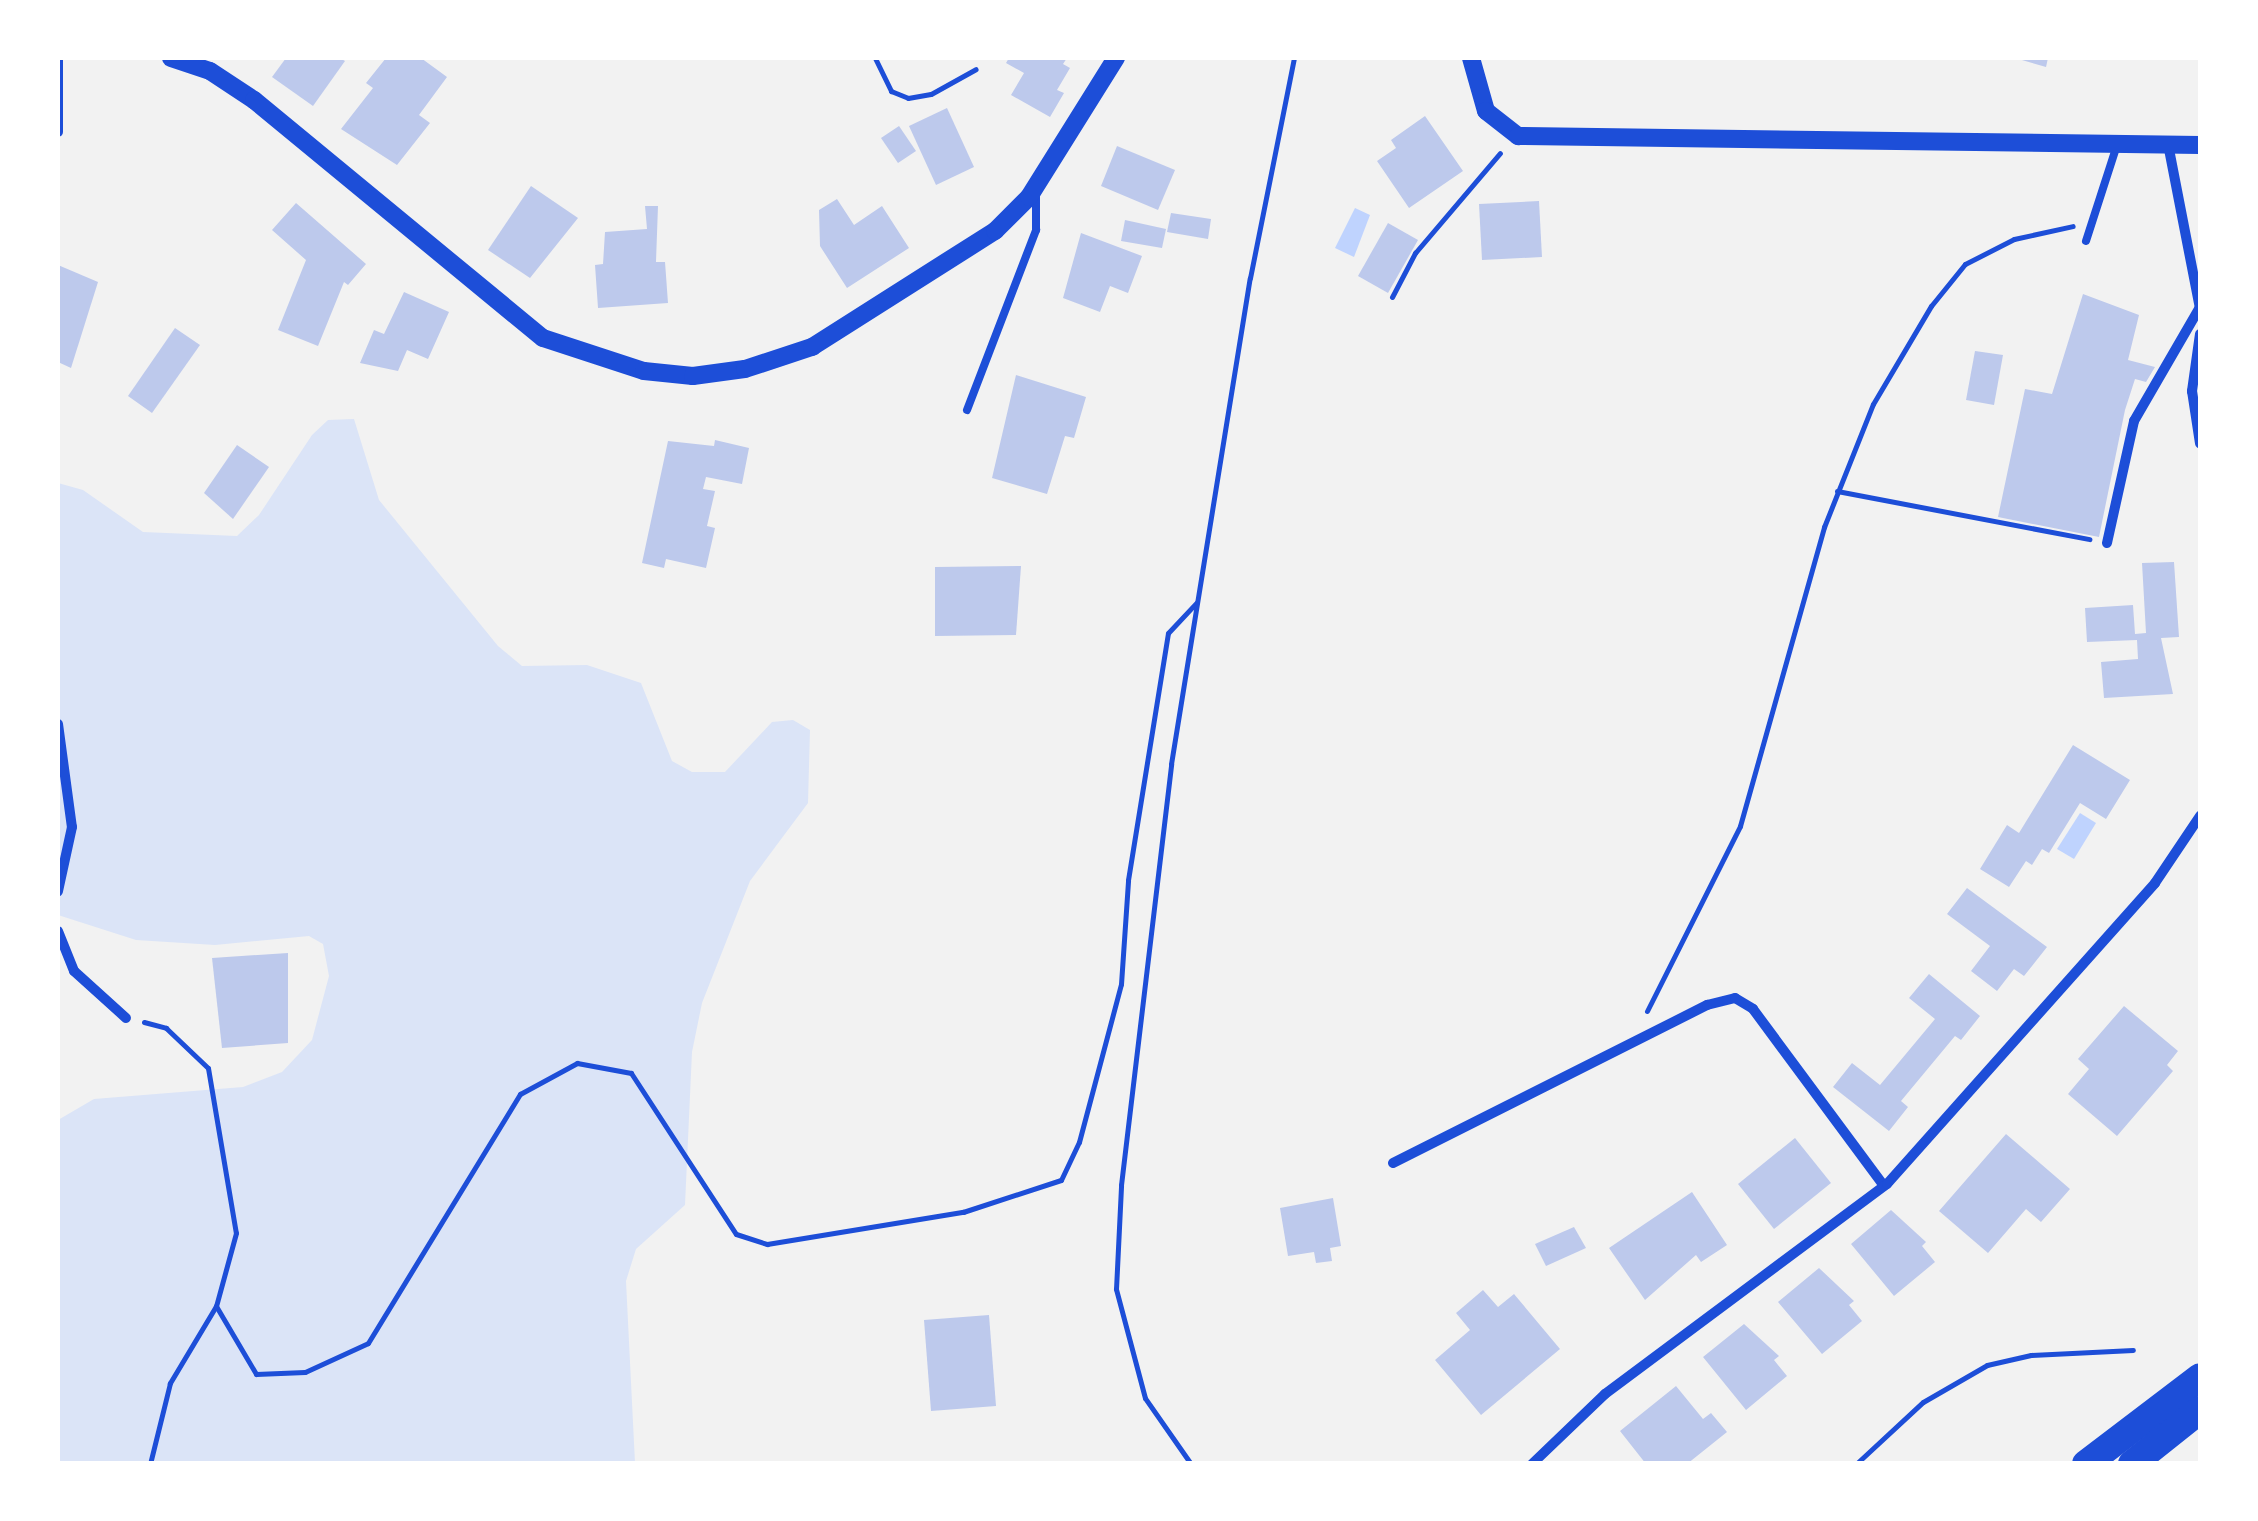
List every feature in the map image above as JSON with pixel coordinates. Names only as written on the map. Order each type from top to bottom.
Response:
[{"type":"highway","points":[[2086,1464],[2200,1377]]},
{"type":"highway","points":[[2132,1464],[2200,1410]]},
{"type":"street","points":[[58,58],[58,132]]},
{"type":"street","points":[[171,58],[210,71],[254,100],[543,338],[653,373],[719,374],[812,347],[984,239],[1036,188],[1116,58]]},
{"type":"street","points":[[1472,58],[1486,111],[1518,136],[2200,144]]},
{"type":"street","points":[[2168,144],[2200,314]]},
{"type":"street","points":[[2107,543],[2130,430],[2200,306]]},
{"type":"street","points":[[2200,334],[2192,391],[2200,443]]},
{"type":"street","points":[[58,724],[72,827],[58,890]]},
{"type":"street","points":[[1532,1464],[1605,1394],[1884,1186],[2155,884],[2200,816]]},
{"type":"street","points":[[58,931],[70,966],[126,1018]]},
{"type":"street","points":[[1393,1163],[1722,999],[1745,1002],[1884,1186]]},
{"type":"lane","points":[[2086,241],[2118,144]]},
{"type":"lane","points":[[966,410],[1036,230],[1036,188]]},
{"type":"path","points":[[874,58],[892,91],[908,98],[976,70]]},
{"type":"path","points":[[1191,1464],[1144,1398],[1116,1289],[1123,1166],[1197,602],[1250,278],[1294,58]]},
{"type":"path","points":[[1392,297],[1419,248],[1518,136]]},
{"type":"path","points":[[1629,1044],[1740,826],[1837,491],[1873,404],[1954,276],[1998,245],[2092,222]]},
{"type":"path","points":[[1837,491],[2107,543]]},
{"type":"path","points":[[216,1306],[256,1374],[304,1372],[368,1343],[520,1094],[577,1063],[631,1073],[736,1234],[767,1244],[963,1212],[1061,1180],[1078,1142],[1120,984],[1128,880],[1168,634],[1197,602]]},
{"type":"path","points":[[150,1464],[170,1383],[216,1306],[236,1232],[220,1120],[208,1068],[166,1028]]},
{"type":"path","points":[[1856,1464],[1924,1402],[1987,1365],[2030,1354],[2132,1350]]},
{"type":"shaded area","points":[[354,419],[379,500],[498,646],[522,666],[587,665],[641,683],[672,761],[692,772],[725,772],[772,722],[793,720],[810,730],[808,803],[750,881],[702,1003],[692,1052],[685,1205],[636,1249],[626,1281],[635,1463],[58,1463],[58,1120],[94,1099],[243,1087],[282,1072],[312,1040],[329,976],[323,944],[309,936],[215,945],[136,940],[58,915],[58,483],[83,490],[143,532],[237,536],[259,515],[312,435],[328,420]]},
{"type":"water","points":[[1355,208],[1370,215],[1354,257],[1335,248]]},
{"type":"water","points":[[2080,813],[2096,823],[2074,859],[2057,849]]},
{"type":"building","points":[[286,58],[345,61],[313,106],[272,77]]},
{"type":"building","points":[[386,58],[421,58],[447,77],[419,115],[430,123],[397,165],[341,129],[373,88],[366,83]]},
{"type":"building","points":[[1009,58],[1067,58],[1063,64],[1070,68],[1057,90],[1064,93],[1050,117],[1011,95],[1024,73],[1006,63]]},
{"type":"building","points":[[2015,58],[2048,58],[2046,67]]},
{"type":"building","points":[[947,108],[974,167],[936,185],[909,126]]},
{"type":"building","points":[[1425,116],[1463,171],[1409,208],[1377,161],[1396,148],[1391,140]]},
{"type":"building","points":[[899,126],[916,151],[898,163],[881,138]]},
{"type":"building","points":[[1117,146],[1175,170],[1158,210],[1101,186]]},
{"type":"building","points":[[531,186],[578,218],[530,278],[488,250]]},
{"type":"building","points":[[837,199],[854,225],[882,206],[909,248],[847,288],[820,246],[819,210]]},
{"type":"building","points":[[1539,201],[1542,257],[1482,260],[1479,204]]},
{"type":"building","points":[[296,203],[366,264],[348,285],[344,282],[318,346],[278,330],[306,260],[272,230]]},
{"type":"building","points":[[645,206],[658,206],[656,262],[665,262],[668,303],[598,308],[595,265],[603,264],[605,232],[647,229]]},
{"type":"building","points":[[1171,213],[1211,219],[1208,239],[1167,232]]},
{"type":"building","points":[[1125,220],[1166,229],[1162,248],[1121,241]]},
{"type":"building","points":[[1388,223],[1418,240],[1388,293],[1358,276]]},
{"type":"building","points":[[1081,233],[1142,256],[1128,293],[1110,286],[1100,312],[1063,298]]},
{"type":"building","points":[[58,265],[98,282],[71,368],[58,362]]},
{"type":"building","points":[[404,292],[449,312],[428,359],[407,350],[398,371],[360,363],[374,330],[384,334]]},
{"type":"building","points":[[2083,294],[2139,315],[2128,360],[2155,367],[2146,382],[2135,379],[2099,537],[1998,517],[2025,389],[2052,394]]},
{"type":"building","points":[[175,328],[200,345],[152,413],[128,396]]},
{"type":"building","points":[[1975,351],[2003,355],[1994,405],[1966,400]]},
{"type":"building","points":[[1016,375],[1086,397],[1074,438],[1065,436],[1047,494],[992,478]]},
{"type":"building","points":[[715,440],[749,448],[742,484],[706,477],[703,489],[715,491],[707,526],[715,528],[706,568],[666,559],[664,568],[642,563],[668,441],[714,446]]},
{"type":"building","points":[[237,445],[269,467],[233,519],[204,493]]},
{"type":"building","points":[[2174,562],[2179,637],[2161,638],[2173,694],[2104,698],[2101,662],[2138,659],[2137,640],[2087,642],[2085,608],[2133,605],[2135,634],[2146,633],[2142,563]]},
{"type":"building","points":[[1021,566],[1016,635],[935,636],[935,567]]},
{"type":"building","points":[[2073,745],[2130,780],[2106,819],[2080,803],[2049,853],[2042,849],[2032,865],[2026,861],[2009,887],[1980,869],[2007,825],[2019,833]]},
{"type":"building","points":[[1967,888],[2047,947],[2024,976],[2014,969],[1997,991],[1971,971],[1990,946],[1947,914]]},
{"type":"building","points":[[288,953],[288,1043],[222,1048],[212,958]]},
{"type":"building","points":[[1929,974],[1980,1016],[1961,1040],[1955,1036],[1901,1101],[1908,1107],[1889,1131],[1833,1087],[1852,1063],[1880,1085],[1935,1019],[1909,998]]},
{"type":"building","points":[[2124,1006],[2178,1051],[2167,1065],[2173,1071],[2117,1136],[2068,1094],[2089,1069],[2078,1059]]},
{"type":"building","points":[[2006,1134],[2070,1189],[2041,1222],[2026,1209],[1988,1253],[1939,1211]]},
{"type":"building","points":[[1795,1138],[1831,1183],[1774,1229],[1738,1184]]},
{"type":"building","points":[[1692,1192],[1727,1245],[1701,1262],[1696,1255],[1645,1300],[1609,1248]]},
{"type":"building","points":[[1333,1198],[1341,1246],[1330,1248],[1332,1261],[1316,1263],[1314,1252],[1288,1256],[1280,1208]]},
{"type":"building","points":[[1891,1210],[1926,1242],[1922,1246],[1935,1262],[1894,1296],[1851,1244]]},
{"type":"building","points":[[1574,1227],[1586,1248],[1546,1266],[1535,1244]]},
{"type":"building","points":[[1819,1268],[1854,1301],[1849,1305],[1862,1321],[1822,1354],[1778,1302]]},
{"type":"building","points":[[1483,1290],[1498,1307],[1514,1294],[1560,1349],[1481,1415],[1435,1360],[1470,1330],[1456,1313]]},
{"type":"building","points":[[989,1315],[996,1406],[931,1411],[924,1320]]},
{"type":"building","points":[[1744,1324],[1779,1356],[1774,1360],[1787,1376],[1746,1410],[1703,1357]]},
{"type":"building","points":[[1676,1386],[1703,1419],[1711,1413],[1727,1432],[1687,1464],[1646,1464],[1620,1431]]}]
